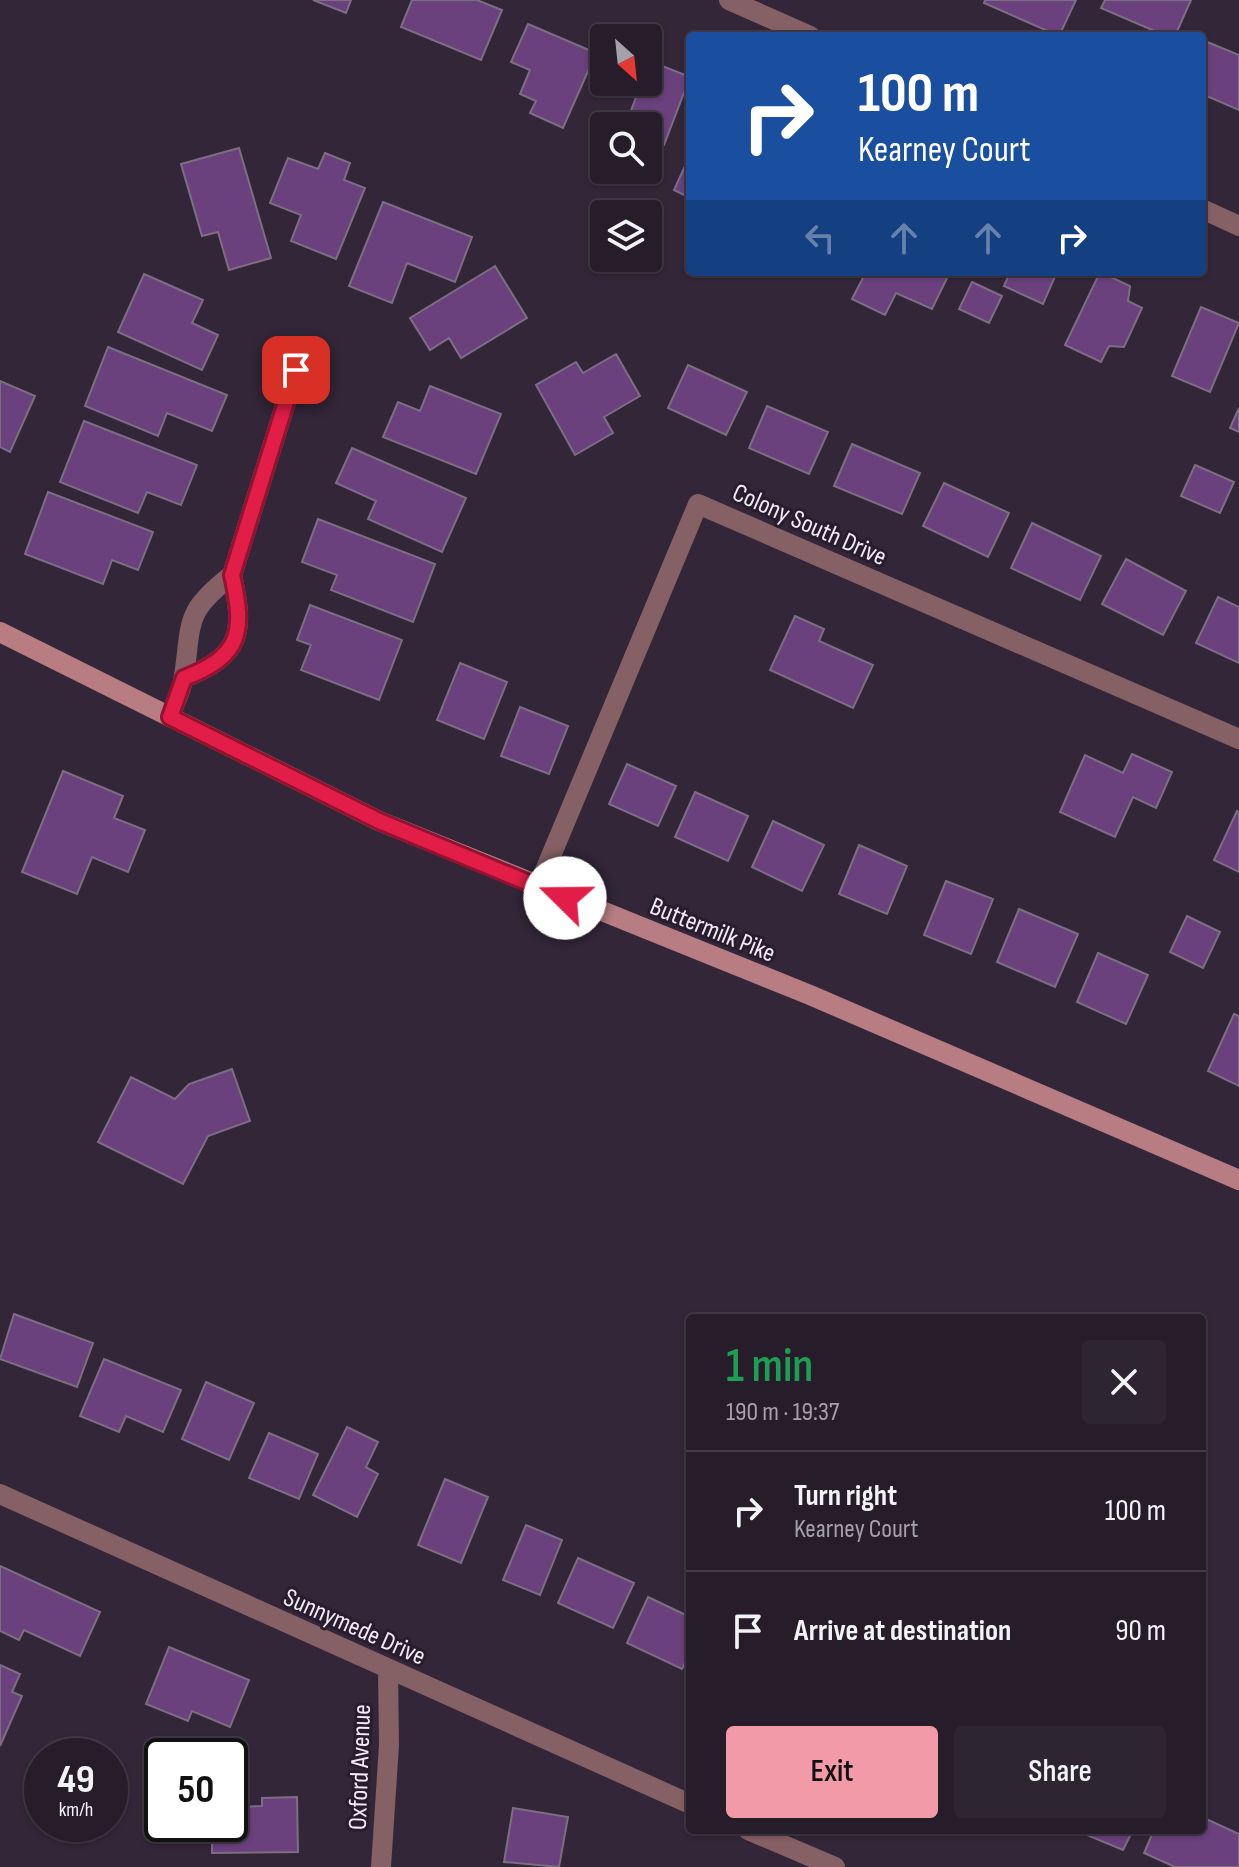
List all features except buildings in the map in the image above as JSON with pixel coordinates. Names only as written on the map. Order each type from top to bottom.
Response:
[{"type":"main road","name":"Buttermilk Pike","points":[[0,632],[366,815],[810,995],[1239,1180]]},
{"type":"street","points":[[729,0],[801,32]]},
{"type":"street","points":[[1206,211],[1239,226]]},
{"type":"street","points":[[184,678],[215,665],[233,646],[240,609],[232,575],[296,370]]},
{"type":"street","name":"Colony South Drive","points":[[538,887],[698,504],[1239,739]]},
{"type":"street","points":[[170,717],[184,678],[188,628],[204,597],[232,575]]},
{"type":"street","name":"Sunnymede Drive","points":[[0,1494],[686,1802]]},
{"type":"street","name":"Oxford Avenue","points":[[381,1867],[389,1745],[388,1670]]},
{"type":"street","points":[[757,1834],[835,1867]]},
{"type":"route","points":[[296,370],[232,575],[240,609],[233,646],[215,665],[184,678],[170,717],[263,766],[379,821],[565,898]]}]
